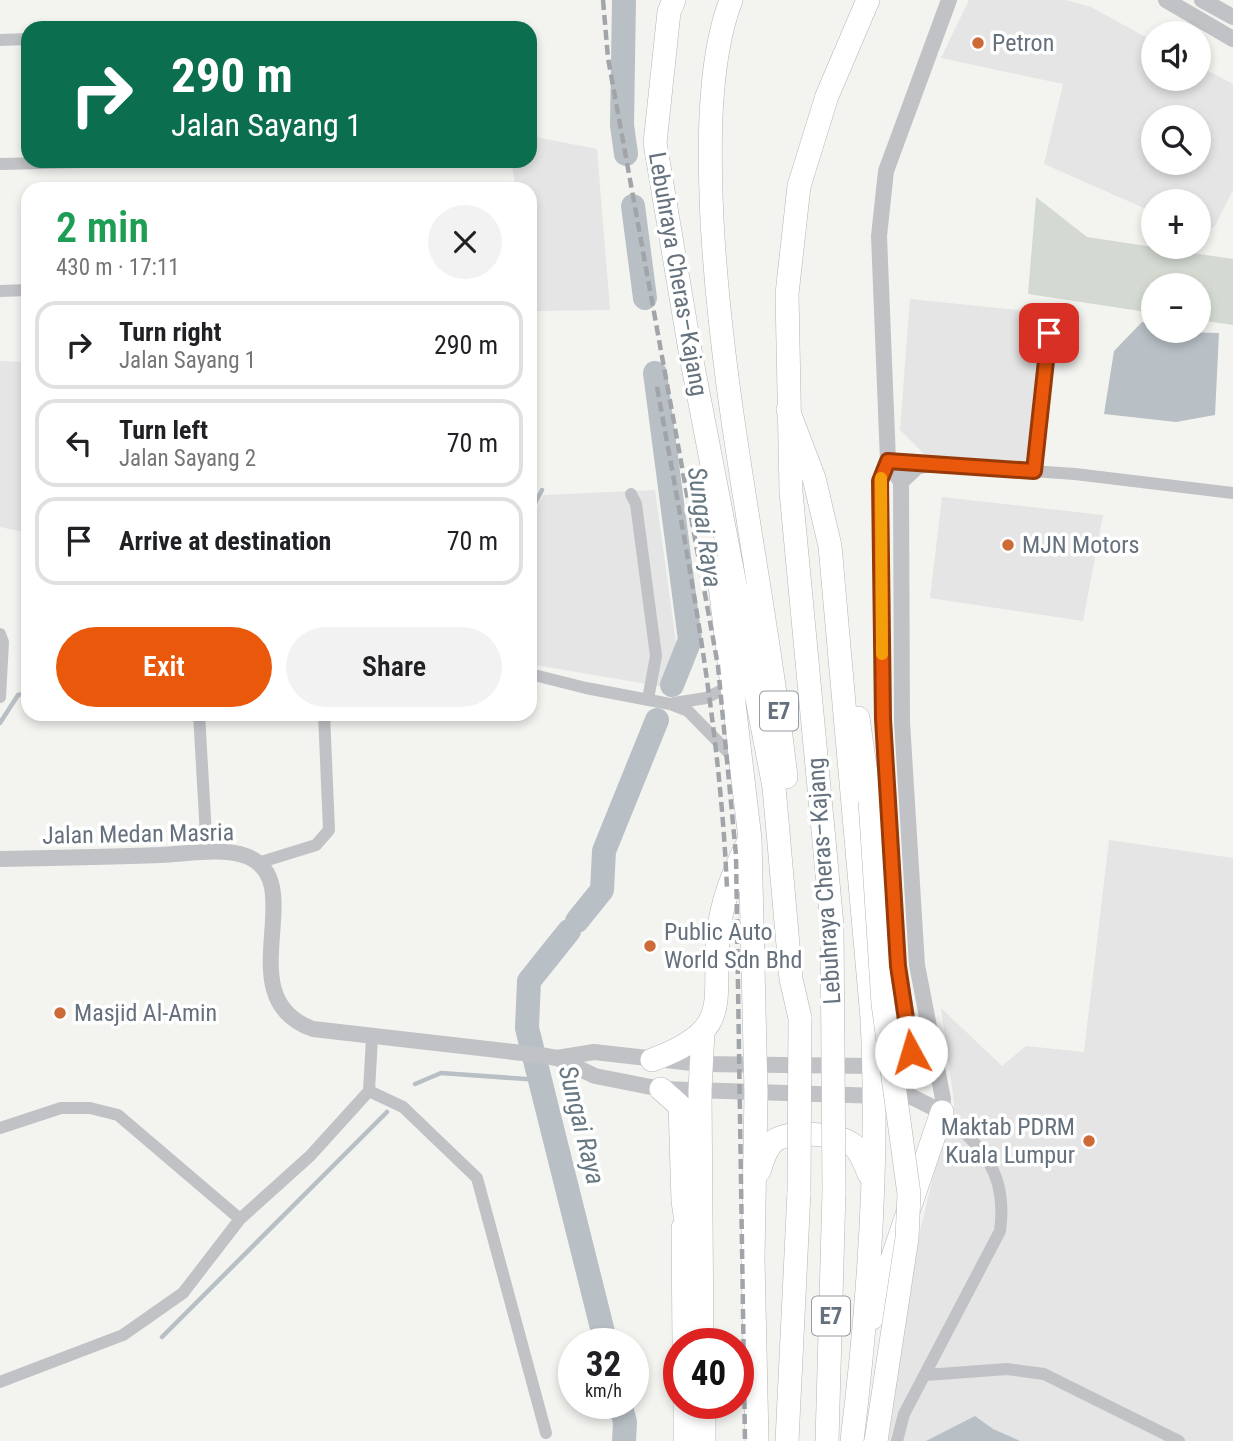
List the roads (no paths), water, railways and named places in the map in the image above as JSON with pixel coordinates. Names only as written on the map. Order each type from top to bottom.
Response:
[{"type":"highway","name":"Lebuhraya Cheras–Kajang","points":[[674,0],[669,12],[655,143],[719,506]]},
{"type":"highway","name":"Lebuhraya Cheras–Kajang","points":[[732,0],[712,103],[710,184],[716,283],[730,406],[782,743],[806,976],[800,1018],[799,1192],[787,1441]]},
{"type":"highway","name":"Lebuhraya Cheras–Kajang","points":[[827,1441],[834,1191],[832,925],[809,709],[788,410],[787,294],[799,186],[827,96],[868,0]]},
{"type":"highway","points":[[788,410],[814,478],[830,546],[874,1066],[863,1346],[852,1441]]},
{"type":"highway","points":[[719,506],[716,551],[750,839],[756,1064],[752,1259],[757,1441]]},
{"type":"highway","name":"E7","points":[[719,506],[774,787],[791,979],[800,1018]]},
{"type":"highway","points":[[841,658],[863,735],[883,1004],[909,1194],[907,1238],[876,1441]]},
{"type":"highway","points":[[652,1060],[691,1043],[714,1016],[718,999],[719,928],[726,893],[750,839]]},
{"type":"highway","points":[[702,1328],[700,1090],[703,1032]]},
{"type":"highway","points":[[661,1089],[674,1097],[680,1107],[684,1328]]},
{"type":"highway","points":[[863,1346],[943,1112]]},
{"type":"highway","points":[[755,1180],[766,1151],[775,1140],[788,1134],[842,1138],[855,1146],[871,1180]]},
{"type":"highway","points":[[683,1201],[701,1307]]},
{"type":"highway","points":[[685,1419],[685,1441]]},
{"type":"highway","points":[[704,1419],[704,1441]]},
{"type":"street","points":[[902,1067],[911,1052],[911,1039],[898,966],[883,719],[880,481],[888,461],[879,236],[886,171],[949,0]]},
{"type":"street","points":[[1166,0],[1233,38]]},
{"type":"street","points":[[1202,0],[1233,17]]},
{"type":"street","points":[[0,40],[21,39]]},
{"type":"street","points":[[0,164],[21,163]]},
{"type":"street","points":[[0,291],[21,290]]},
{"type":"street","points":[[1034,471],[1049,333],[1045,316]]},
{"type":"street","points":[[888,461],[1034,471],[1233,493]]},
{"type":"street","points":[[888,461],[901,482],[902,722],[917,965],[943,1099],[943,1112],[980,1145],[999,1187],[1003,1210],[1000,1231],[992,1249],[949,1323],[926,1375],[904,1414],[897,1441]]},
{"type":"street","points":[[901,482],[918,466],[931,464]]},
{"type":"street","points":[[631,494],[636,505],[656,656],[648,699]]},
{"type":"street","points":[[0,634],[3,642],[0,697]]},
{"type":"street","points":[[537,676],[670,704],[701,721],[742,768]]},
{"type":"street","points":[[670,704],[706,698],[730,686]]},
{"type":"street","points":[[199,721],[207,853]]},
{"type":"street","points":[[258,863],[316,845],[329,830],[324,721]]},
{"type":"street","name":"Jalan Medan Masria","points":[[0,859],[207,853],[246,856],[258,863],[275,898],[271,977],[275,996],[282,1011],[295,1023],[313,1029],[549,1057],[595,1076],[661,1089],[912,1097],[943,1112]]},
{"type":"street","points":[[0,1382],[123,1335],[183,1293],[240,1219],[310,1156],[369,1091],[372,1038]]},
{"type":"street","name":"Jalan Medan Masria","points":[[549,1057],[594,1052],[701,1064],[902,1067],[936,1073]]},
{"type":"street","points":[[369,1091],[403,1107],[477,1178],[546,1433]]},
{"type":"street","points":[[0,1128],[61,1108],[90,1108],[118,1115],[240,1219]]},
{"type":"street","points":[[926,1375],[1007,1369],[1044,1374],[1179,1441]]},
{"type":"waterway","name":"Sungai Raya","points":[[624,0],[622,125],[626,154]]},
{"type":"waterway","name":"Sungai Raya","points":[[633,206],[645,298]]},
{"type":"waterway","name":"Sungai Raya","points":[[655,373],[690,640],[672,685]]},
{"type":"waterway","points":[[537,500],[542,490]]},
{"type":"waterway","points":[[0,723],[21,694]]},
{"type":"waterway","name":"Sungai Raya","points":[[577,921],[602,890],[604,851],[657,720]]},
{"type":"waterway","name":"Sungai Raya","points":[[569,931],[529,981],[527,1028],[602,1328]]},
{"type":"waterway","points":[[415,1084],[441,1073],[540,1080]]},
{"type":"waterway","points":[[162,1337],[387,1112]]},
{"type":"waterway","name":"Sungai Raya","points":[[624,1419],[624,1441]]},
{"type":"railway","points":[[603,0],[608,58],[718,666],[736,855],[745,1441]]},
{"type":"railway","points":[[657,387],[710,700],[727,889]]},
{"type":"place","name":"Petron","points":[[978,43]]},
{"type":"place","name":"MJN Motors","points":[[1008,545]]},
{"type":"place","name":"Public Auto World Sdn Bhd","points":[[650,946]]},
{"type":"place","name":"Masjid Al-Amin","points":[[60,1013]]},
{"type":"place","name":"Maktab PDRM Kuala Lumpur","points":[[1089,1141]]}]
